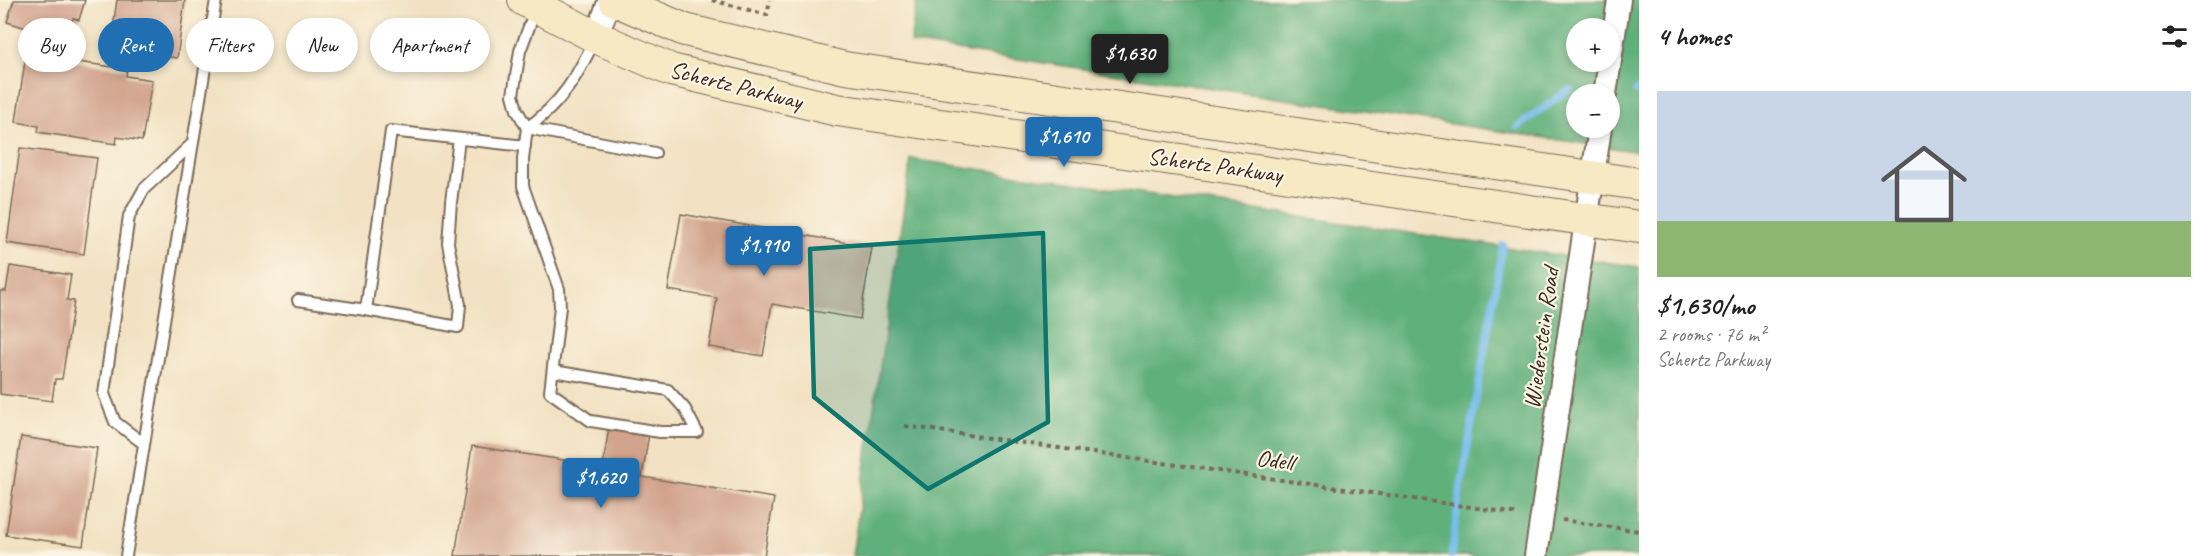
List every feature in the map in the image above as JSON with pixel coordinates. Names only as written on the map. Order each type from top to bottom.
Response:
[{"type":"main road","name":"Schertz Parkway","points":[[615,0],[685,30],[845,68],[1639,184]]},
{"type":"main road","name":"Schertz Parkway","points":[[534,2],[596,37],[671,70],[837,110],[1639,227]]},
{"type":"street","points":[[596,37],[610,0]]},
{"type":"street","points":[[1606,84],[1619,0]]},
{"type":"street","name":"Wiederstein Road","points":[[1536,556],[1598,138]]},
{"type":"lane","points":[[126,556],[216,0]]},
{"type":"lane","points":[[534,2],[520,51],[513,95],[517,110],[527,128],[523,186],[560,289],[550,392],[591,422],[660,432],[697,432],[685,409],[668,390],[553,371]]},
{"type":"lane","points":[[527,128],[547,113],[579,74],[596,37]]},
{"type":"lane","points":[[527,128],[655,153]]},
{"type":"lane","points":[[366,310],[391,131],[525,146]]},
{"type":"lane","points":[[298,300],[458,327],[460,305],[448,243],[459,139]]},
{"type":"lane","points":[[143,443],[115,422],[104,394],[129,216],[144,189],[193,144]]},
{"type":"path","points":[[712,0],[767,15],[770,0]]},
{"type":"path","name":"Odell","points":[[905,426],[1639,531]]},
{"type":"highlighted area","points":[[1043,233],[1048,422],[928,489],[814,397],[810,249]]},
{"type":"green space","points":[[917,0],[1639,0],[1639,152],[910,43]]},
{"type":"green space","points":[[911,159],[1639,267],[1639,556],[852,556]]},
{"type":"building","points":[[14,0],[85,0],[80,18],[18,18],[18,25],[7,22]]},
{"type":"building","points":[[117,0],[185,0],[177,58],[174,58],[174,18],[114,18]]},
{"type":"building","points":[[86,63],[98,65],[98,72],[127,72],[126,76],[152,80],[142,141],[117,137],[116,144],[38,132],[39,126],[16,122],[23,72],[86,72]]},
{"type":"building","points":[[20,148],[97,158],[84,254],[7,243]]},
{"type":"building","points":[[681,214],[872,247],[860,319],[772,304],[763,356],[709,347],[717,298],[668,290]]},
{"type":"building","points":[[10,266],[71,275],[67,300],[74,301],[62,379],[55,379],[52,401],[0,394],[0,291],[6,291]]},
{"type":"building","points":[[609,427],[649,433],[642,477],[774,498],[764,556],[455,556],[472,446],[603,466]]},
{"type":"building","points":[[21,437],[97,448],[83,546],[6,535]]},
{"type":"waterway","points":[[1517,127],[1566,92]]},
{"type":"waterway","points":[[1451,556],[1503,245]]}]
